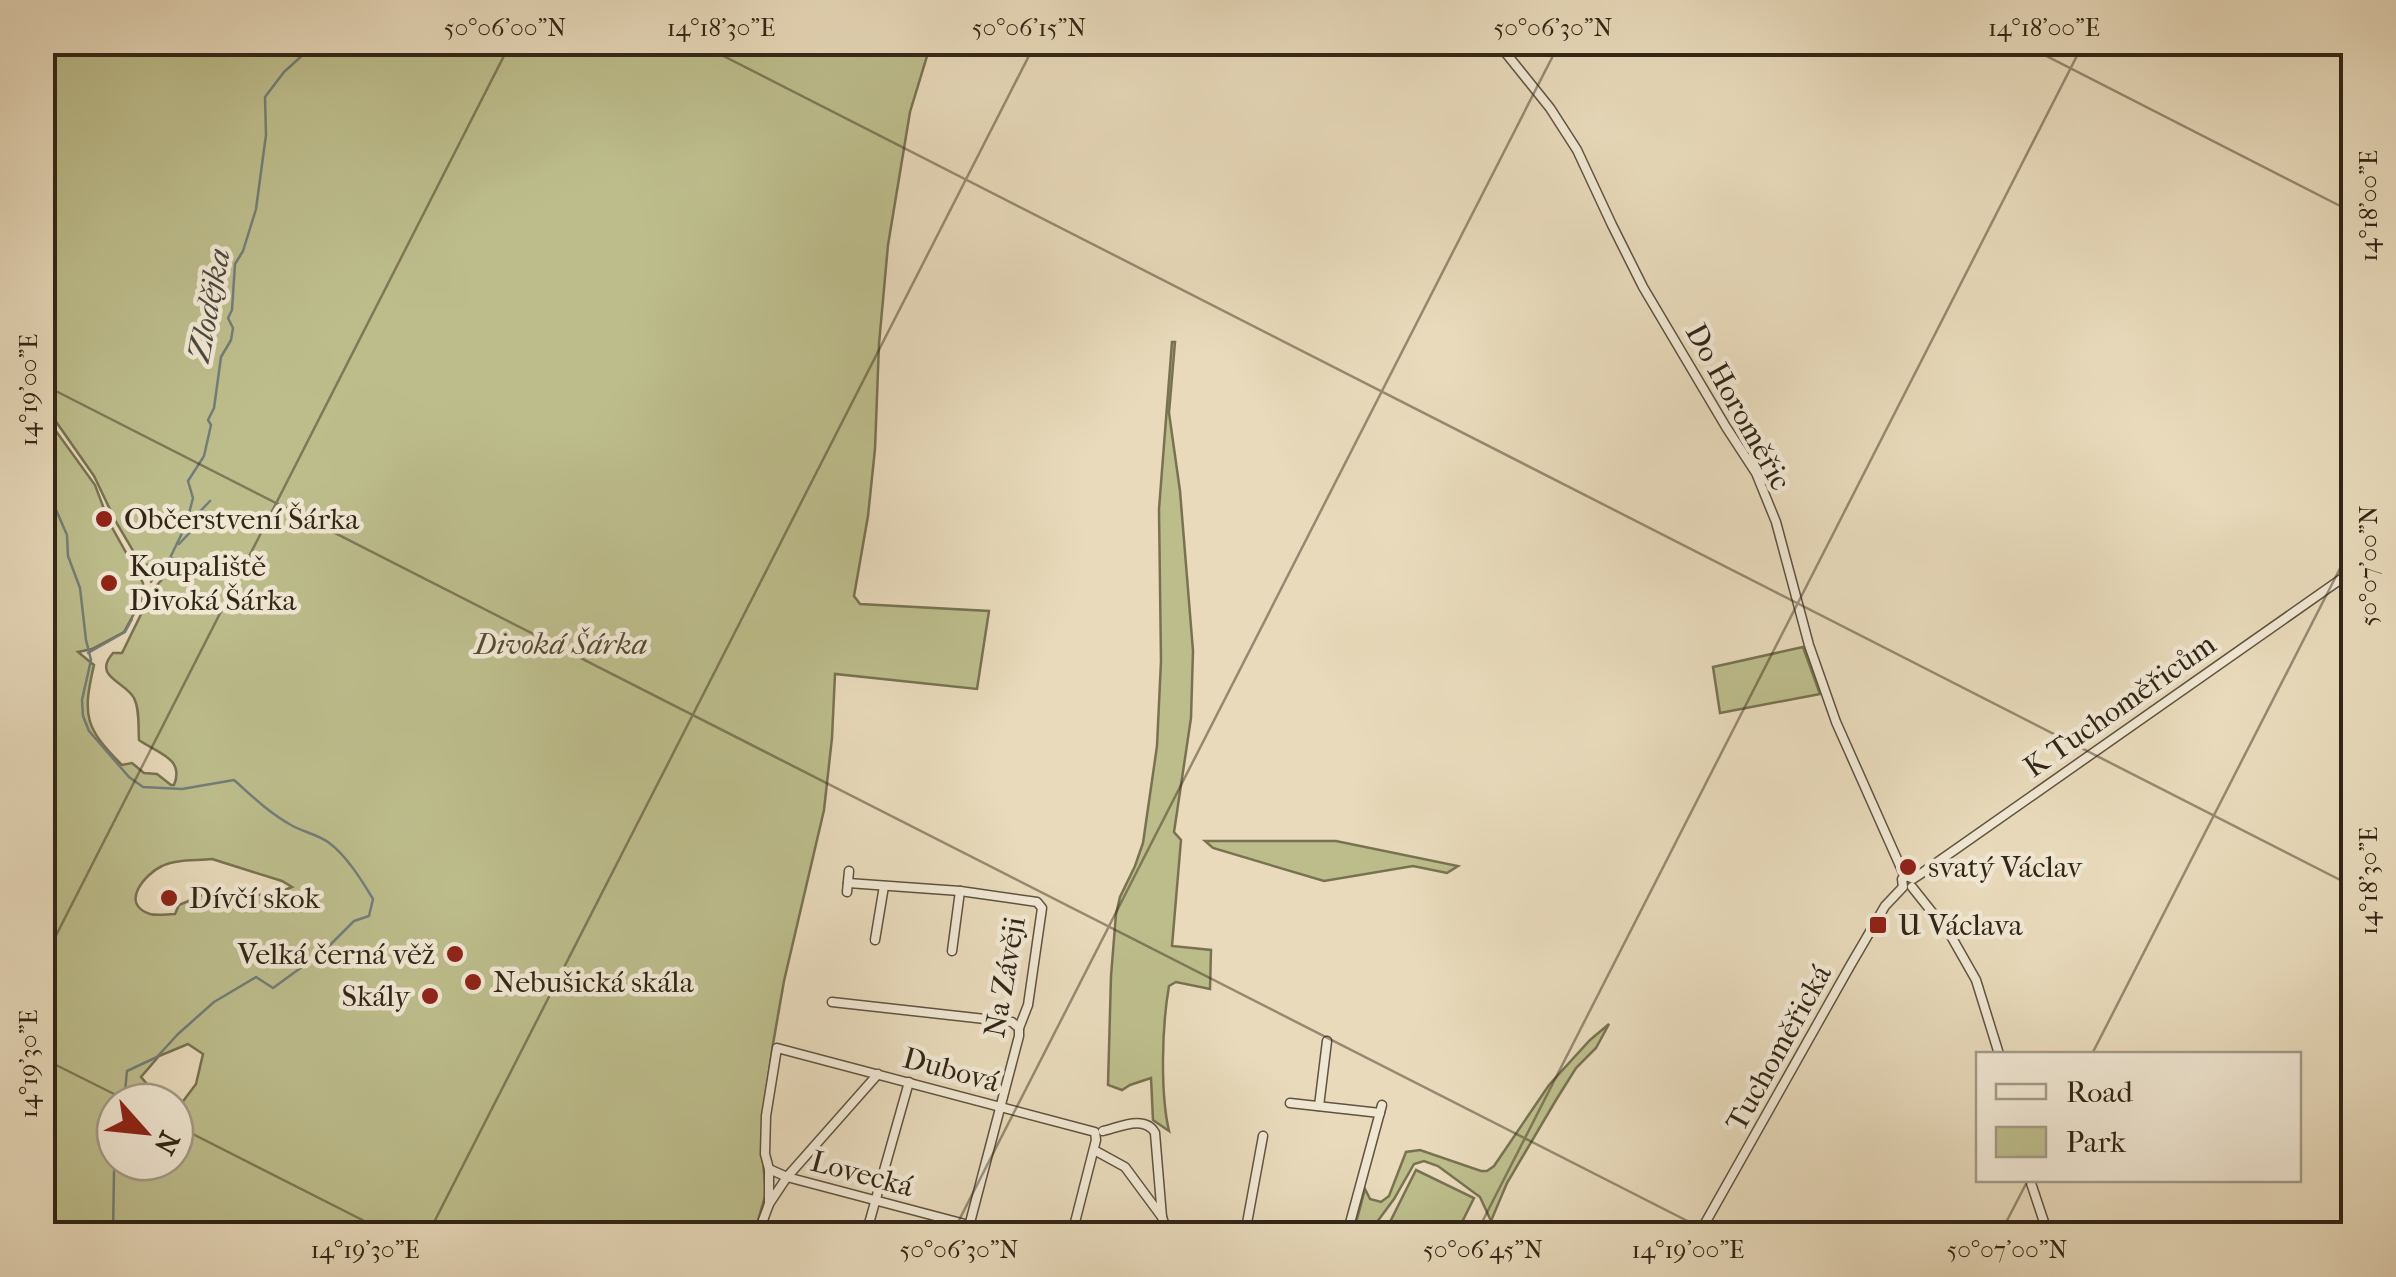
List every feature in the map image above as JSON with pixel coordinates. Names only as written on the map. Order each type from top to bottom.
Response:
[{"type":"street","name":"Do Horoměřic","points":[[1497,42],[1550,108],[1577,150],[1643,286],[1756,472],[1776,522],[1808,645],[1836,722],[1908,882],[1951,936],[1976,980],[1998,1052]]},
{"type":"street","name":"K Tuchoměřicům","points":[[1908,882],[2354,570]]},
{"type":"street","points":[[849,872],[848,887],[960,892],[952,950]]},
{"type":"street","name":"Tuchoměřická","points":[[1699,1234],[1885,906],[1908,882]]},
{"type":"street","points":[[875,940],[884,886]]},
{"type":"street","name":"Na Závěji","points":[[960,892],[1036,902],[1042,908],[1028,1005],[968,1230]]},
{"type":"street","points":[[832,1002],[1012,1022],[1019,1028]]},
{"type":"street","points":[[1320,1106],[1327,1041]]},
{"type":"street","name":"Dubová","points":[[769,1170],[765,1154],[766,1116],[777,1048],[1093,1130],[1094,1150]]},
{"type":"street","points":[[758,1234],[787,1177],[878,1074]]},
{"type":"street","points":[[866,1234],[909,1082]]},
{"type":"street","points":[[1290,1103],[1381,1109],[1347,1234]]},
{"type":"street","points":[[1102,1131],[1138,1123],[1153,1127],[1162,1217],[1168,1234]]},
{"type":"street","points":[[1245,1234],[1263,1136]]},
{"type":"street","points":[[1072,1234],[1094,1150],[1125,1167],[1162,1217]]},
{"type":"street","points":[[769,1170],[770,1204]]},
{"type":"street","name":"Lovecká","points":[[769,1170],[968,1230],[1003,1234]]},
{"type":"street","points":[[2031,1182],[2048,1234]]},
{"type":"green space","name":"Divoká Šárka","points":[[42,43],[931,43],[910,112],[888,245],[875,449],[854,596],[860,604],[989,611],[977,689],[835,674],[824,810],[773,1044],[764,1107],[762,1151],[766,1193],[754,1234],[43,1234],[43,413],[95,485],[109,522],[143,583],[143,597],[124,632],[78,652],[94,665],[88,709],[94,731],[122,765],[132,763],[171,785],[176,776],[173,762],[139,740],[134,698],[106,668],[113,653],[122,653],[153,590],[179,559],[142,566],[94,476],[43,403]],"holes":[[[212,859],[292,887],[238,898],[207,893],[179,905],[175,914],[150,914],[136,903],[138,889],[149,875],[180,861]]]},
{"type":"green space","points":[[1172,342],[1169,413],[1180,491],[1193,651],[1191,718],[1174,832],[1181,840],[1172,946],[1211,950],[1210,989],[1176,982],[1169,986],[1163,1059],[1169,1131],[1153,1120],[1151,1078],[1122,1090],[1108,1085],[1116,914],[1143,843],[1157,746],[1161,661],[1159,509]]},
{"type":"green space","points":[[1803,647],[1820,694],[1720,713],[1713,667]]},
{"type":"green space","points":[[1205,841],[1336,841],[1458,866],[1447,873],[1413,866],[1324,881],[1213,848]]},
{"type":"green space","points":[[1609,1024],[1596,1048],[1576,1068],[1556,1100],[1507,1183],[1491,1221],[1480,1197],[1438,1166],[1424,1161],[1414,1164],[1372,1234],[1353,1234],[1365,1189],[1370,1199],[1381,1202],[1389,1196],[1406,1152],[1420,1150],[1481,1171],[1494,1166],[1549,1085]]},
{"type":"green space","points":[[1416,1170],[1474,1198],[1456,1234],[1384,1234]]},
{"type":"waterway","name":"Zlodějka","points":[[151,582],[168,562],[186,525],[193,498],[188,481],[204,456],[221,357],[233,328],[228,318],[235,264],[256,209],[266,135],[265,97],[284,72],[317,42]]},
{"type":"waterway","points":[[42,489],[50,496],[67,535],[68,556],[80,588],[91,660],[82,700],[89,731],[129,777],[143,787],[182,789],[234,780],[283,820],[335,847],[373,899],[369,916],[354,921],[324,951],[273,988],[256,977],[214,1002],[157,1057],[127,1071],[126,1082]]},
{"type":"waterway","points":[[187,525],[210,501]]},
{"type":"waterway","points":[[179,544],[195,527]]},
{"type":"waterway","name":"Zlodějka","points":[[88,653],[125,632],[132,619]]},
{"type":"waterway","points":[[113,1234],[114,1182]]},
{"type":"place","name":"Občerstvení Šárka","points":[[104,519]]},
{"type":"place","name":"Koupaliště Divoká Šárka","points":[[109,583]]},
{"type":"place","name":"svatý Václav","points":[[1908,867]]},
{"type":"place","name":"Dívčí skok","points":[[169,898]]},
{"type":"place","name":"U Václava","points":[[1878,925]]},
{"type":"place","name":"Velká černá věž","points":[[455,954]]},
{"type":"place","name":"Nebušická skála","points":[[473,982]]},
{"type":"place","name":"Skály","points":[[430,996]]}]
